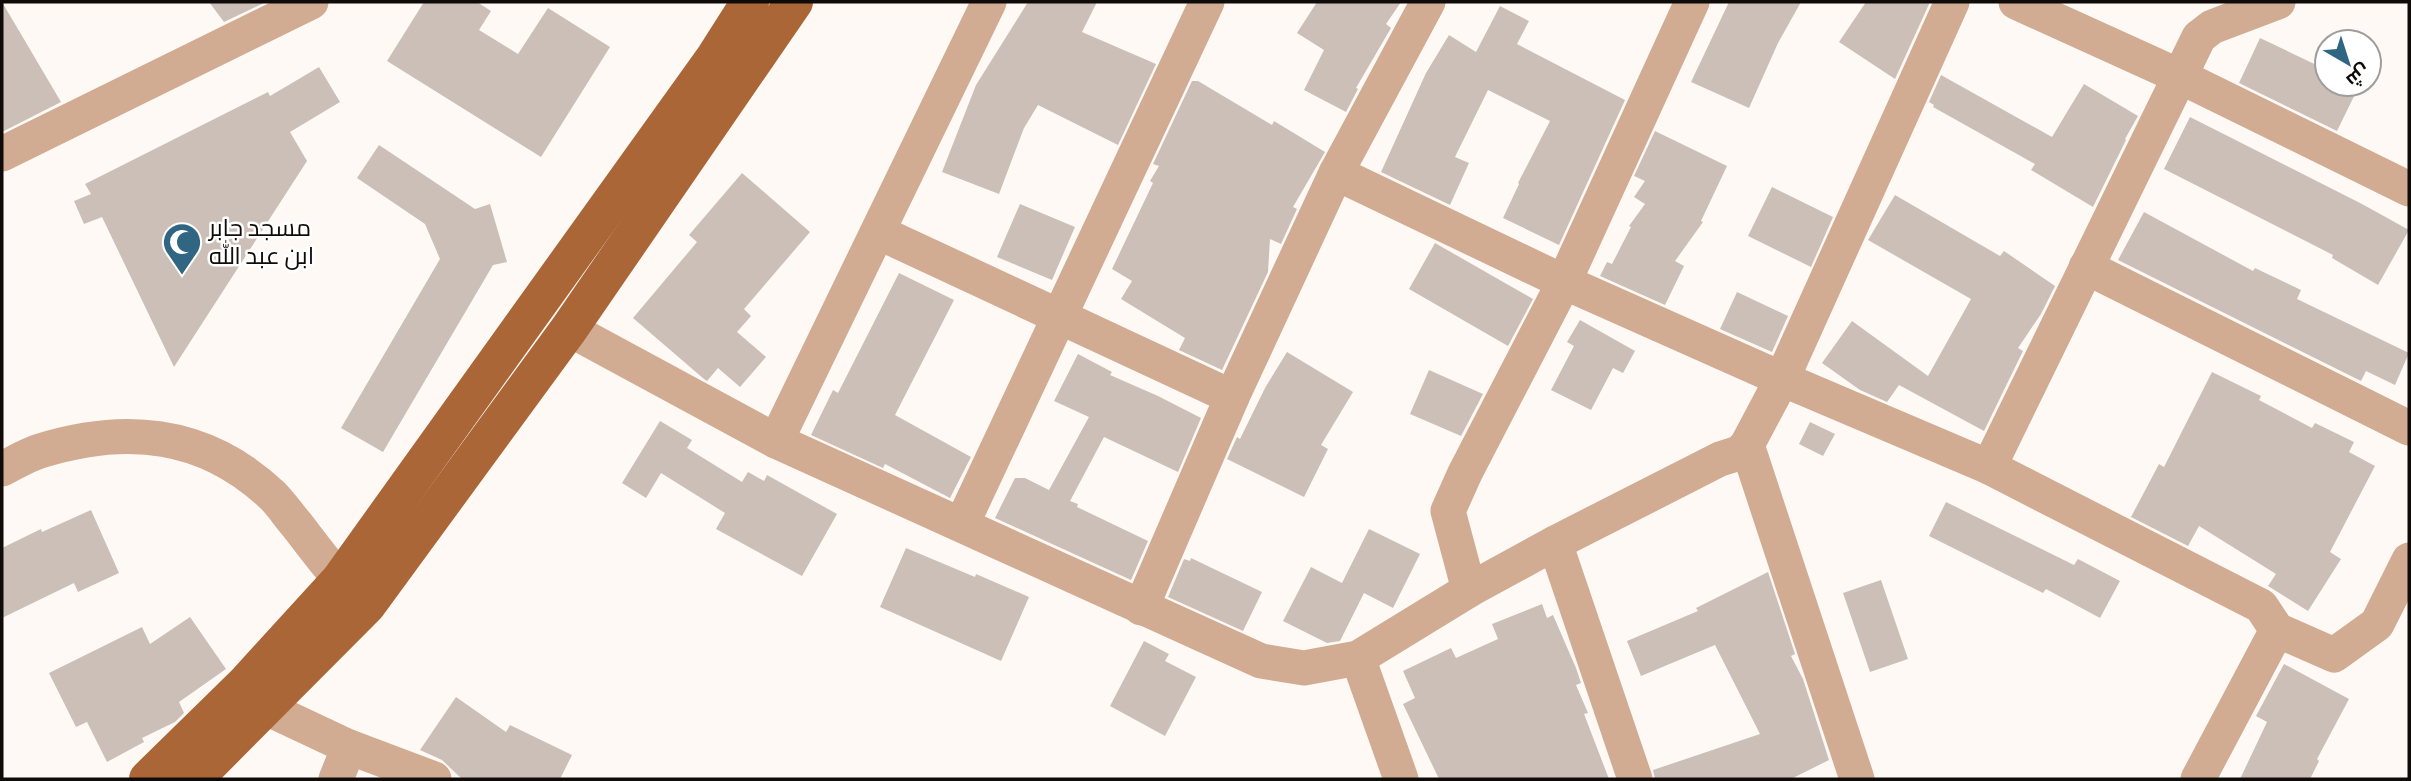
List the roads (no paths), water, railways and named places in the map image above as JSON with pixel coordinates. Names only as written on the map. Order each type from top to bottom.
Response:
[{"type":"main road","points":[[148,779],[246,683],[353,593],[750,2]]},
{"type":"main road","points":[[194,779],[264,708],[353,593],[569,329],[794,2]]},
{"type":"street","points":[[2,154],[311,2]]},
{"type":"street","points":[[776,441],[989,2]]},
{"type":"street","points":[[962,524],[1207,2]]},
{"type":"street","points":[[1141,608],[1232,397],[1336,173],[1428,2]]},
{"type":"street","points":[[1469,590],[1448,511],[1564,282],[1692,2]]},
{"type":"street","points":[[569,329],[776,441],[1261,661],[1304,668],[1358,658],[1469,590],[1720,459],[1739,453],[1747,445],[1782,379],[1952,2]]},
{"type":"street","points":[[2016,2],[2179,76],[2409,189]]},
{"type":"street","points":[[1989,467],[2199,37],[2207,14],[2278,2]]},
{"type":"street","points":[[1336,173],[1564,282],[1989,467],[2261,606],[2277,630],[2334,655],[2377,624],[2409,562]]},
{"type":"street","points":[[878,232],[1232,397]]},
{"type":"street","points":[[2086,267],[2409,428]]},
{"type":"street","points":[[2,468],[39,451],[107,436],[162,438],[211,453],[244,471],[275,498],[353,593]]},
{"type":"street","points":[[1747,445],[1857,779]]},
{"type":"street","points":[[1555,543],[1635,779]]},
{"type":"street","points":[[2198,779],[2277,630]]},
{"type":"street","points":[[1358,658],[1401,779]]},
{"type":"street","points":[[264,708],[349,747],[434,779]]},
{"type":"street","points":[[336,779],[349,747]]},
{"type":"place","name":"مسجد جابر ابن عبد الله","points":[[182,276]]}]
